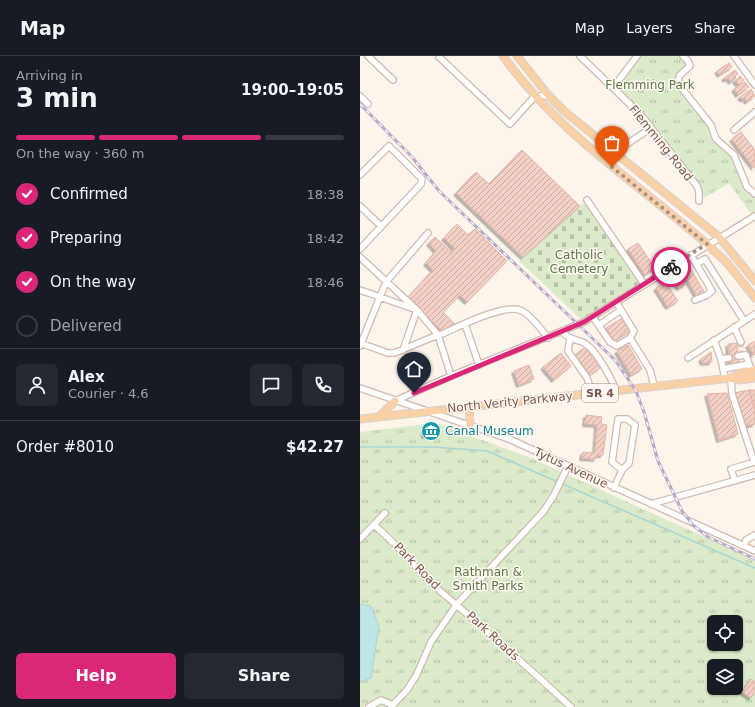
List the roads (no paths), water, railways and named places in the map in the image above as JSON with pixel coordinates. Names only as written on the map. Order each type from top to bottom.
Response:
[{"type":"main road","points":[[503,56],[534,96],[566,128],[593,152],[707,244],[728,264],[755,298]]},
{"type":"main road","points":[[517,56],[549,96],[577,123],[719,237],[755,281]]},
{"type":"main road","name":"North Verity Parkway","points":[[360,419],[728,378],[752,368]]},
{"type":"main road","name":"North Verity Parkway","points":[[728,378],[739,380],[755,378]]},
{"type":"main road","points":[[379,417],[395,401]]},
{"type":"main road","points":[[469,407],[470,426]]},
{"type":"street","points":[[368,56],[393,80]]},
{"type":"street","name":"Flemming Road","points":[[580,56],[641,115],[697,186],[700,201]]},
{"type":"street","points":[[613,88],[637,56]]},
{"type":"street","points":[[683,56],[688,61],[690,66],[680,75],[678,80],[680,86],[711,125],[716,139],[734,155],[747,187],[755,194]]},
{"type":"street","points":[[734,56],[755,85]]},
{"type":"street","points":[[439,57],[510,124],[534,96],[549,96]]},
{"type":"street","points":[[360,96],[368,104]]},
{"type":"street","points":[[734,130],[755,112]]},
{"type":"street","points":[[624,146],[651,128]]},
{"type":"street","points":[[360,175],[389,146],[422,179],[421,184],[360,249]]},
{"type":"street","points":[[587,200],[644,284]]},
{"type":"street","points":[[360,206],[381,226]]},
{"type":"street","points":[[395,401],[451,376],[548,338],[594,317],[707,244],[755,216]]},
{"type":"street","points":[[428,233],[386,282],[360,344],[388,353],[403,350],[465,324],[511,308],[522,311],[548,338]]},
{"type":"street","points":[[690,255],[712,291]]},
{"type":"street","points":[[360,257],[417,310],[440,334],[451,376]]},
{"type":"street","points":[[696,264],[705,259],[744,321]]},
{"type":"street","points":[[705,280],[715,274]]},
{"type":"street","points":[[695,300],[722,286]]},
{"type":"street","points":[[360,290],[417,310]]},
{"type":"street","points":[[594,317],[610,342],[617,346],[630,338],[634,330],[616,302]]},
{"type":"street","points":[[403,350],[417,310]]},
{"type":"street","points":[[599,325],[621,310]]},
{"type":"street","points":[[688,358],[755,314]]},
{"type":"street","points":[[465,324],[479,365]]},
{"type":"street","points":[[734,327],[741,342]]},
{"type":"street","points":[[562,332],[570,339],[587,344],[612,378],[616,390]]},
{"type":"street","points":[[630,338],[650,370],[654,386]]},
{"type":"street","points":[[570,339],[568,351],[587,378],[592,393]]},
{"type":"street","points":[[714,340],[755,462],[731,469],[735,481]]},
{"type":"street","points":[[723,369],[752,368],[746,355],[740,355]]},
{"type":"street","points":[[721,359],[729,358]]},
{"type":"street","name":"Tytus Avenue","points":[[360,388],[509,440],[755,551]]},
{"type":"street","points":[[614,488],[622,470],[629,463],[635,425],[627,419],[618,419],[612,462],[622,470]]},
{"type":"street","name":"Park Roads","points":[[568,466],[543,512],[457,604],[571,707]]},
{"type":"street","points":[[651,504],[755,475]]},
{"type":"street","points":[[360,539],[385,513]]},
{"type":"street","name":"Park Road","points":[[374,525],[392,540],[445,596],[457,604]]},
{"type":"street","points":[[744,546],[746,540],[755,535]]},
{"type":"street","points":[[369,707],[381,700],[392,706],[410,686],[431,642],[457,604]]},
{"type":"water","points":[[360,604],[371,606],[379,626],[371,678],[360,682]]},
{"type":"waterway","points":[[360,447],[433,447],[487,451],[755,568]]},
{"type":"tunnel","points":[[741,342],[741,353]]},
{"type":"railway","points":[[360,104],[412,157],[439,191],[615,360],[636,391],[644,412],[658,461],[682,511],[693,525],[708,537],[755,559]]},
{"type":"place","name":"Canal Museum","points":[[431,431]]},
{"type":"park label","name":"Flemming Park","points":[[650,85]]},
{"type":"park label","name":"Catholic Cemetery","points":[[579,262]]},
{"type":"park label","name":"Rathman & Smith Parks","points":[[488,579]]}]
